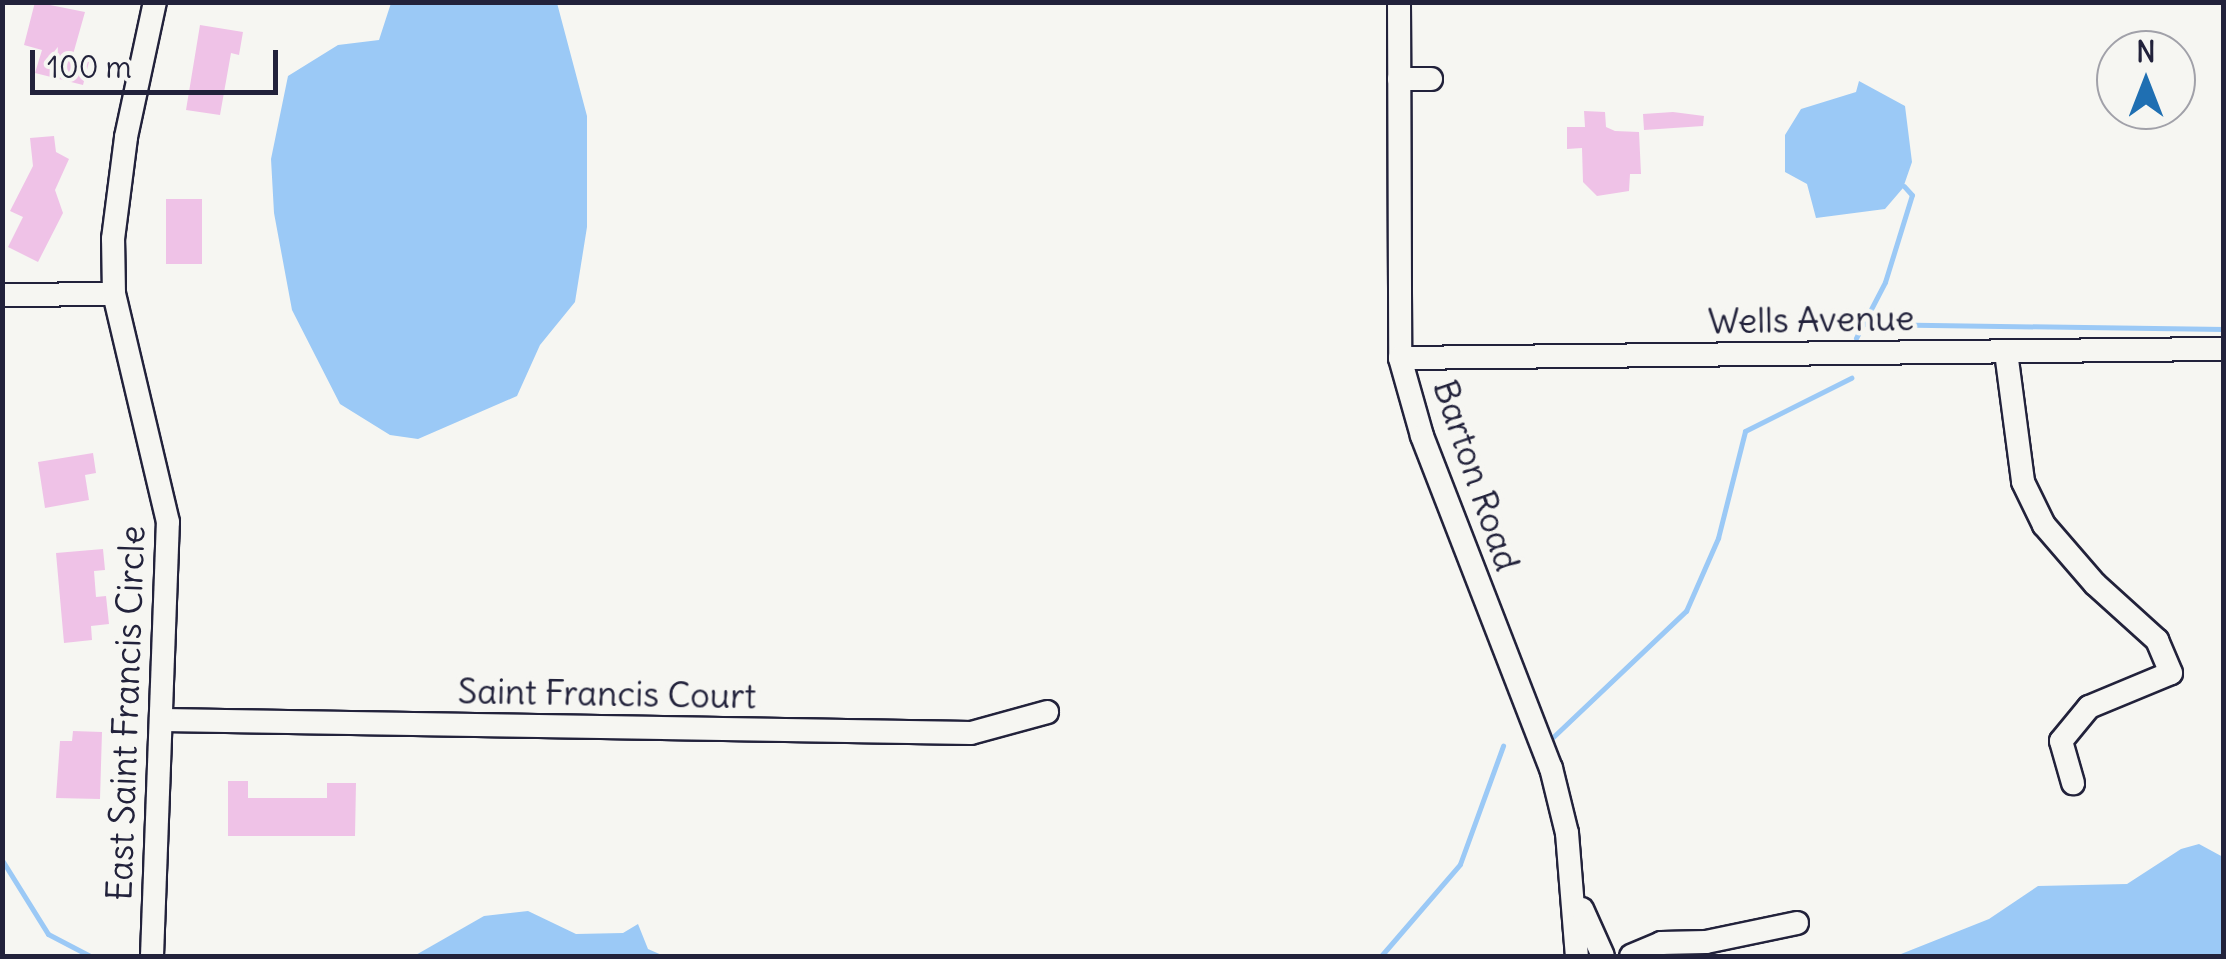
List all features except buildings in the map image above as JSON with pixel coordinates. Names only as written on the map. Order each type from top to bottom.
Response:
[{"type":"street","name":"East Saint Francis Circle","points":[[152,956],[168,522],[114,294],[118,192],[154,2]]},
{"type":"street","name":"Barton Road","points":[[1400,2],[1400,358],[1422,436],[1551,768],[1575,904],[1578,956]]},
{"type":"street","points":[[1398,79],[1431,79]]},
{"type":"street","points":[[2,295],[114,294]]},
{"type":"street","name":"Wells Avenue","points":[[1400,358],[2224,349]]},
{"type":"street","points":[[2006,352],[2023,482],[2044,525],[2095,584],[2157,640],[2171,673],[2090,707],[2062,741],[2073,784]]},
{"type":"street","name":"Saint Francis Court","points":[[163,720],[971,733],[1047,712]]},
{"type":"street","points":[[1575,904],[1586,913],[1602,956]]},
{"type":"street","points":[[1631,956],[1661,943],[1706,942],[1797,923]]},
{"type":"water","points":[[391,3],[557,3],[587,116],[587,227],[575,302],[540,345],[517,396],[418,439],[390,435],[340,404],[292,310],[274,213],[271,159],[288,76],[338,45],[379,40]]},
{"type":"water","points":[[1859,81],[1905,106],[1912,162],[1903,188],[1885,209],[1816,218],[1807,184],[1785,172],[1785,135],[1801,109],[1856,92]]},
{"type":"water","points":[[2199,844],[2223,857],[2223,956],[1896,956],[1989,919],[2038,886],[2127,884],[2181,849]]},
{"type":"water","points":[[528,911],[576,934],[623,933],[638,924],[648,949],[664,956],[414,956],[484,916]]},
{"type":"waterway","points":[[1856,338],[1885,282],[1912,195],[1904,186]]},
{"type":"waterway","points":[[1863,324],[2224,329]]},
{"type":"waterway","points":[[1552,738],[1686,611],[1718,538],[1745,431],[1851,378]]},
{"type":"waterway","points":[[1381,956],[1460,864],[1503,746]]},
{"type":"waterway","points":[[2,860],[48,934],[90,956]]}]
